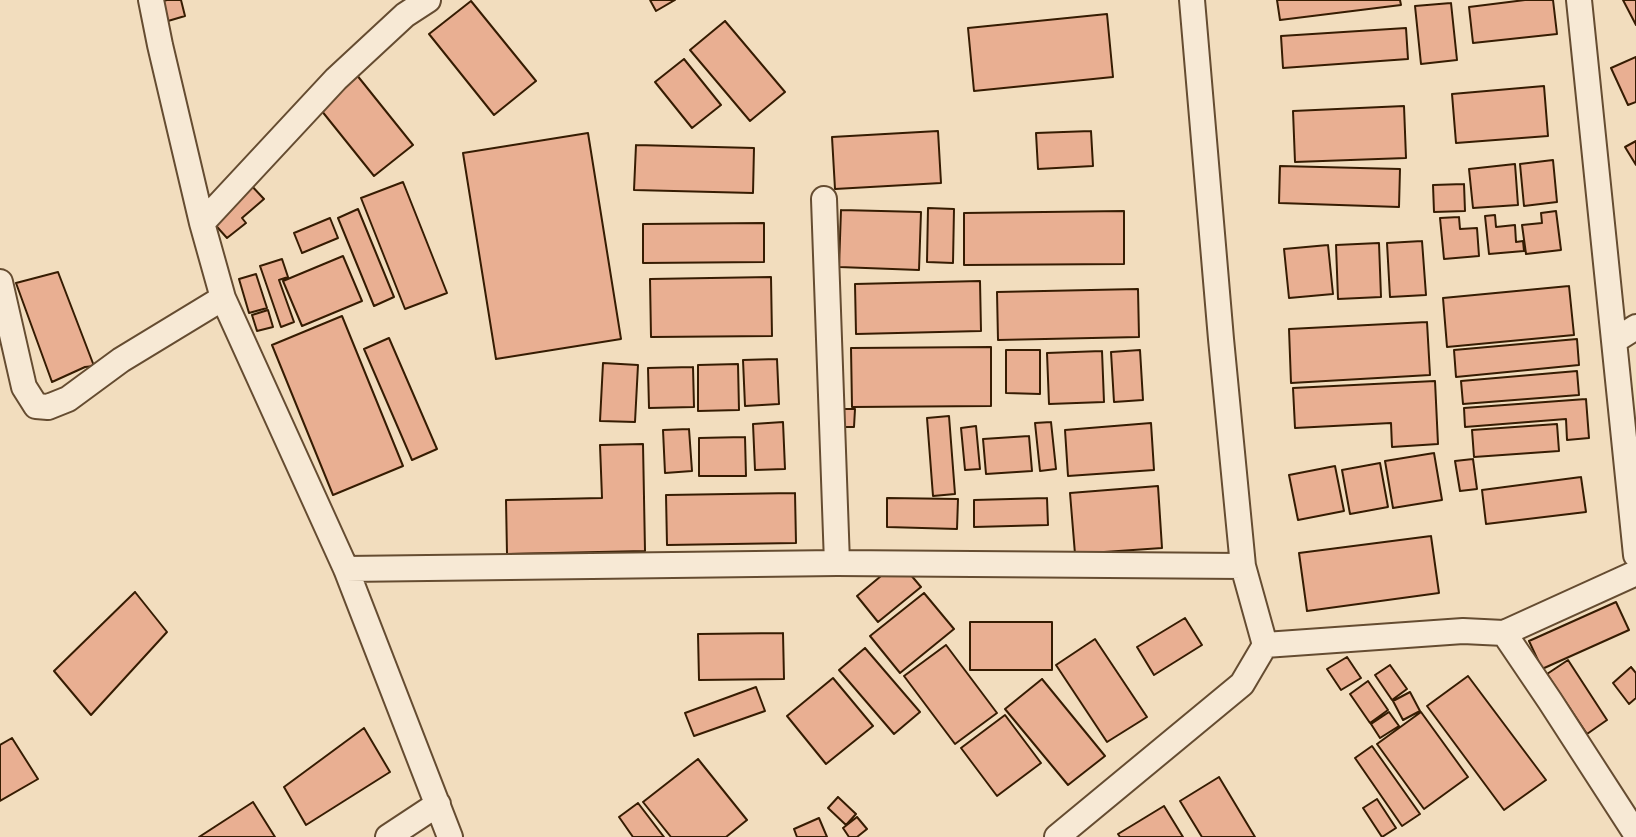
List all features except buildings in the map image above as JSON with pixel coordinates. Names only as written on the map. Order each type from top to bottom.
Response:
[{"type":"street","points":[[152,0],[201,223],[223,298],[346,569],[450,837]]},
{"type":"street","points":[[201,223],[336,79],[405,15],[428,0]]},
{"type":"street","points":[[1057,837],[1242,684],[1265,645],[1244,566],[1222,353],[1192,0]]},
{"type":"street","points":[[1579,0],[1636,555]]},
{"type":"street","points":[[824,199],[837,563]]},
{"type":"street","points":[[0,282],[24,387],[36,406],[48,407],[68,399],[121,360],[223,298]]},
{"type":"street","points":[[1614,341],[1636,327]]},
{"type":"street","points":[[346,569],[837,563],[1244,566]]},
{"type":"street","points":[[1265,645],[1463,631],[1504,633],[1636,573]]},
{"type":"street","points":[[1504,633],[1636,834]]},
{"type":"street","points":[[388,837],[438,804]]}]
